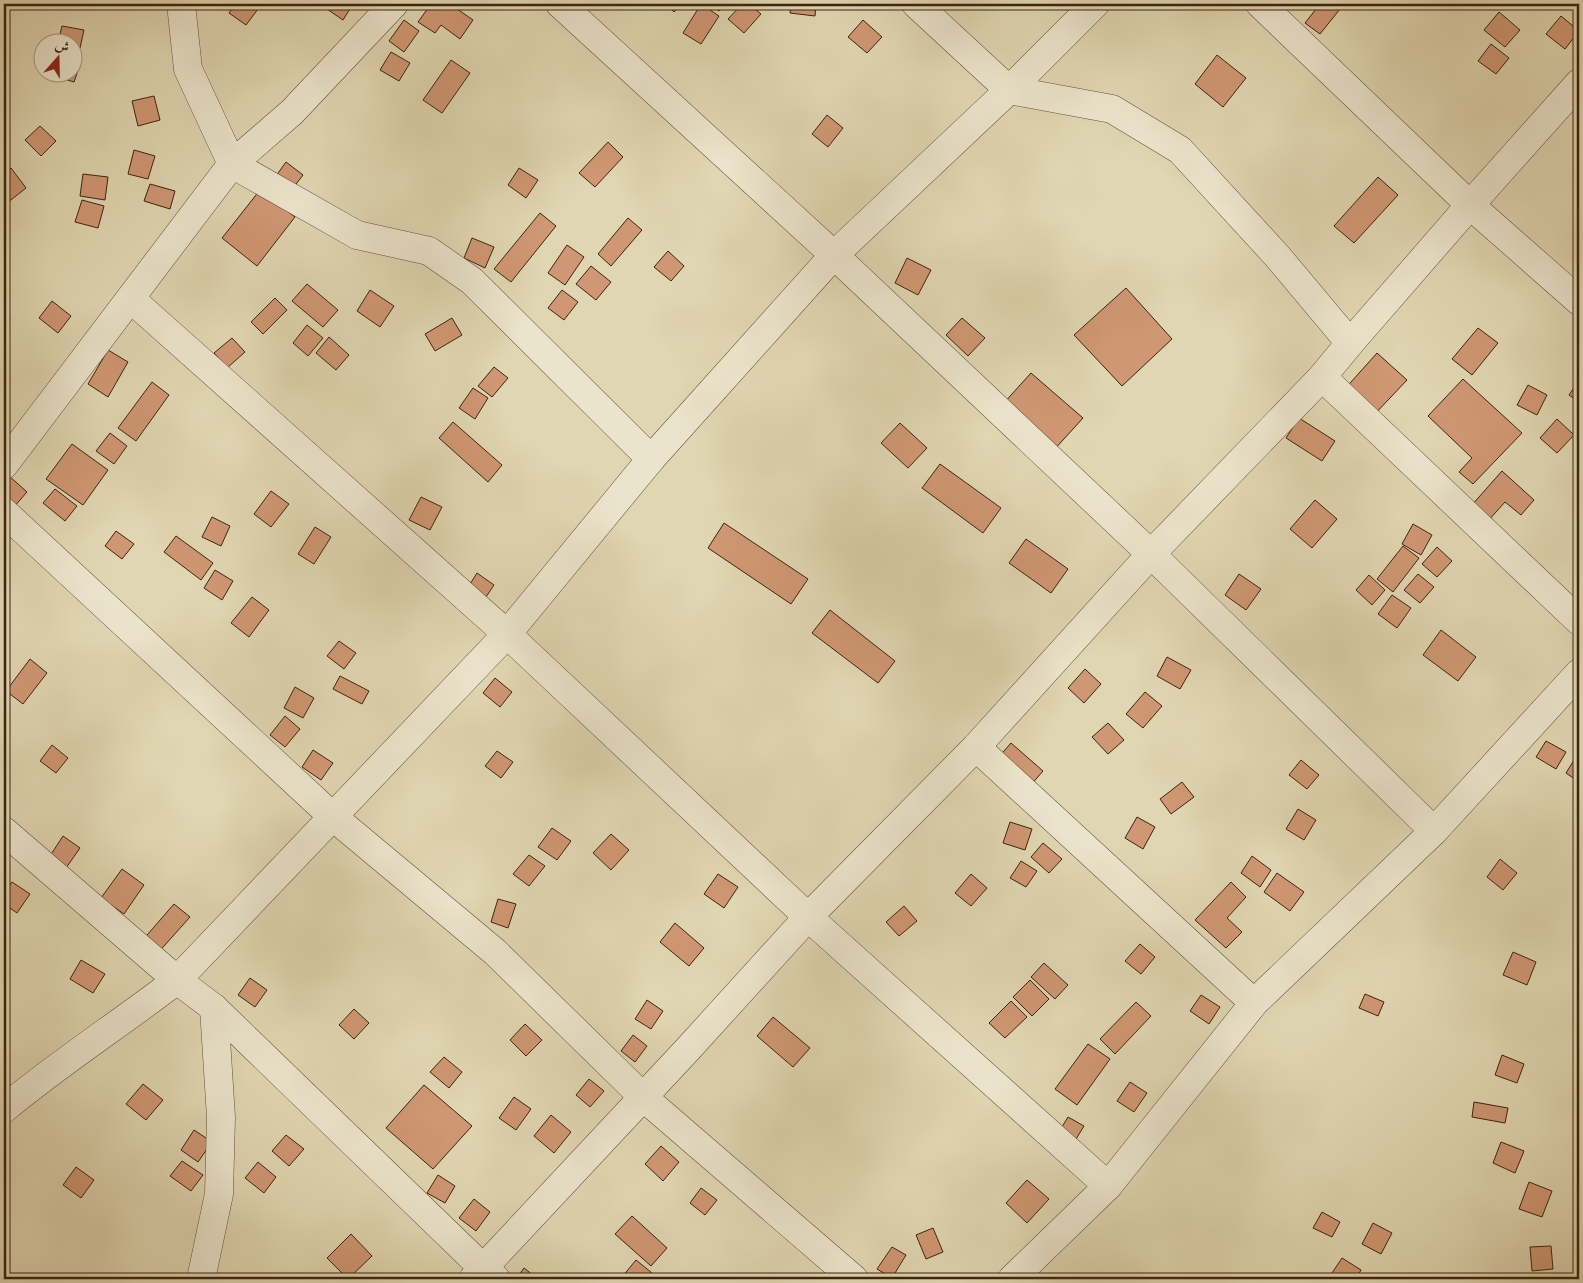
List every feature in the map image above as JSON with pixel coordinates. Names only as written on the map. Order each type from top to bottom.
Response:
[{"type":"street","points":[[181,4],[188,70],[232,164],[357,235],[429,251],[472,281],[651,459]]},
{"type":"street","points":[[4,465],[232,164],[292,112],[394,4]]},
{"type":"street","points":[[560,4],[834,255],[1151,554],[1434,831]]},
{"type":"street","points":[[916,4],[1009,90],[1112,109],[1180,150],[1278,257],[1350,344]]},
{"type":"street","points":[[4,1109],[36,1082],[130,1016],[177,980],[507,634],[651,459],[834,255],[1009,90],[1096,4]]},
{"type":"street","points":[[1260,4],[1470,205],[1579,301]]},
{"type":"street","points":[[4,831],[177,980],[214,1008],[484,1276],[643,1096],[808,917],[976,747],[1151,554],[1322,377],[1470,205],[1579,83]]},
{"type":"street","points":[[131,299],[507,634],[808,917],[1108,1186]]},
{"type":"street","points":[[1322,377],[1579,621]]},
{"type":"street","points":[[4,512],[332,816],[495,952],[643,1096],[854,1279]]},
{"type":"street","points":[[1012,1279],[1108,1186],[1254,1003],[1434,831],[1579,672]]},
{"type":"street","points":[[976,747],[1254,1003]]},
{"type":"street","points":[[201,1279],[219,1194],[220,1117],[214,1008]]},
{"type":"building","points":[[235,4],[261,5],[246,25],[229,13]]},
{"type":"building","points":[[326,4],[353,4],[343,20],[324,7]]},
{"type":"building","points":[[431,4],[450,4],[473,20],[460,39],[441,25],[435,33],[418,22]]},
{"type":"building","points":[[666,4],[682,4],[674,12]]},
{"type":"building","points":[[701,4],[719,16],[701,44],[683,33]]},
{"type":"building","points":[[710,4],[725,4],[719,11]]},
{"type":"building","points":[[742,4],[749,4],[761,14],[744,33],[728,19]]},
{"type":"building","points":[[791,4],[816,4],[815,16],[790,13]]},
{"type":"building","points":[[1320,4],[1344,4],[1320,34],[1305,23]]},
{"type":"building","points":[[1499,12],[1520,30],[1505,47],[1484,30]]},
{"type":"building","points":[[1561,16],[1579,31],[1565,49],[1546,34]]},
{"type":"building","points":[[404,20],[419,31],[404,52],[389,41]]},
{"type":"building","points":[[863,20],[882,37],[867,53],[848,37]]},
{"type":"building","points":[[62,26],[84,30],[82,39],[82,32],[60,32]]},
{"type":"building","points":[[1491,44],[1509,58],[1496,74],[1478,61]]},
{"type":"building","points":[[391,52],[410,63],[399,81],[380,70]]},
{"type":"building","points":[[1217,55],[1246,78],[1223,107],[1195,84]]},
{"type":"building","points":[[451,60],[470,73],[442,113],[423,100]]},
{"type":"building","points":[[154,96],[160,120],[138,126],[132,101]]},
{"type":"building","points":[[827,115],[843,128],[828,147],[812,134]]},
{"type":"building","points":[[40,126],[56,141],[41,156],[25,140]]},
{"type":"building","points":[[608,142],[623,157],[595,187],[579,173]]},
{"type":"building","points":[[134,150],[155,156],[148,179],[128,174]]},
{"type":"building","points":[[286,162],[303,175],[290,192],[273,180]]},
{"type":"building","points":[[11,168],[26,188],[7,203],[4,198],[4,174]]},
{"type":"building","points":[[519,168],[538,180],[526,198],[508,185]]},
{"type":"building","points":[[83,174],[108,177],[105,200],[80,196]]},
{"type":"building","points":[[1378,177],[1398,195],[1354,243],[1334,226]]},
{"type":"building","points":[[150,184],[175,191],[170,209],[144,201]]},
{"type":"building","points":[[260,190],[295,217],[257,266],[222,238]]},
{"type":"building","points":[[82,200],[104,206],[98,228],[75,222]]},
{"type":"building","points":[[540,213],[556,226],[511,282],[494,269]]},
{"type":"building","points":[[628,218],[642,230],[611,266],[598,254]]},
{"type":"building","points":[[472,238],[494,247],[485,268],[464,258]]},
{"type":"building","points":[[567,245],[584,257],[565,285],[548,273]]},
{"type":"building","points":[[668,251],[684,266],[671,281],[654,267]]},
{"type":"building","points":[[907,258],[931,270],[918,295],[895,283]]},
{"type":"building","points":[[591,266],[611,282],[596,300],[576,284]]},
{"type":"building","points":[[307,284],[338,310],[323,327],[292,301]]},
{"type":"building","points":[[1126,288],[1172,339],[1122,386],[1074,335]]},
{"type":"building","points":[[370,290],[394,306],[380,327],[357,311]]},
{"type":"building","points":[[562,290],[578,302],[564,320],[548,308]]},
{"type":"building","points":[[275,298],[287,310],[263,334],[251,322]]},
{"type":"building","points":[[52,301],[71,316],[58,333],[39,318]]},
{"type":"building","points":[[4,316],[10,318],[4,336]]},
{"type":"building","points":[[452,318],[462,335],[435,351],[425,334]]},
{"type":"building","points":[[962,318],[985,338],[968,356],[946,335]]},
{"type":"building","points":[[307,325],[323,338],[308,356],[293,343]]},
{"type":"building","points":[[1478,328],[1498,343],[1472,375],[1452,359]]},
{"type":"building","points":[[329,337],[349,355],[336,370],[316,353]]},
{"type":"building","points":[[232,338],[245,352],[227,368],[214,353]]},
{"type":"building","points":[[108,350],[128,362],[108,397],[88,384]]},
{"type":"building","points":[[1377,353],[1407,380],[1372,417],[1343,391]]},
{"type":"building","points":[[494,367],[508,378],[492,397],[478,386]]},
{"type":"building","points":[[1031,373],[1083,418],[1053,451],[1002,405]]},
{"type":"building","points":[[1463,379],[1522,433],[1473,484],[1459,472],[1472,458],[1428,416]]},
{"type":"building","points":[[1579,380],[1579,402],[1569,395]]},
{"type":"building","points":[[152,382],[169,395],[136,441],[118,428]]},
{"type":"building","points":[[1528,385],[1547,395],[1537,415],[1517,405]]},
{"type":"building","points":[[473,388],[488,398],[475,419],[459,408]]},
{"type":"building","points":[[1299,418],[1335,441],[1322,461],[1286,438]]},
{"type":"building","points":[[1557,419],[1574,435],[1557,453],[1540,438]]},
{"type":"building","points":[[453,422],[502,465],[488,482],[439,438]]},
{"type":"building","points":[[900,423],[927,448],[908,468],[881,443]]},
{"type":"building","points":[[110,433],[127,446],[114,464],[96,451]]},
{"type":"building","points":[[72,444],[108,470],[83,505],[46,479]]},
{"type":"building","points":[[940,464],[1001,508],[983,533],[922,488]]},
{"type":"building","points":[[1502,471],[1534,500],[1521,515],[1505,502],[1488,521],[1471,506]]},
{"type":"building","points":[[8,475],[27,492],[13,508],[4,500],[4,480]]},
{"type":"building","points":[[55,489],[77,506],[65,521],[43,503]]},
{"type":"building","points":[[271,491],[289,504],[271,527],[254,514]]},
{"type":"building","points":[[421,497],[442,507],[430,530],[409,520]]},
{"type":"building","points":[[1315,500],[1337,519],[1312,548],[1290,529]]},
{"type":"building","points":[[212,517],[230,526],[221,546],[202,537]]},
{"type":"building","points":[[724,523],[808,579],[791,604],[708,548]]},
{"type":"building","points":[[1413,524],[1432,535],[1421,555],[1402,544]]},
{"type":"building","points":[[315,527],[331,537],[314,564],[298,554]]},
{"type":"building","points":[[116,531],[134,544],[122,559],[105,546]]},
{"type":"building","points":[[176,536],[213,563],[201,580],[164,552]]},
{"type":"building","points":[[1026,539],[1068,569],[1051,593],[1009,563]]},
{"type":"building","points":[[1403,546],[1419,558],[1393,592],[1377,579]]},
{"type":"building","points":[[1437,547],[1452,561],[1437,577],[1422,564]]},
{"type":"building","points":[[215,570],[233,581],[222,600],[204,588]]},
{"type":"building","points":[[477,573],[494,585],[482,603],[465,592]]},
{"type":"building","points":[[1239,574],[1261,589],[1246,610],[1225,595]]},
{"type":"building","points":[[1418,574],[1434,587],[1420,603],[1404,590]]},
{"type":"building","points":[[1369,575],[1385,590],[1372,605],[1356,590]]},
{"type":"building","points":[[1392,595],[1411,608],[1397,628],[1378,614]]},
{"type":"building","points":[[252,597],[269,610],[249,637],[231,623]]},
{"type":"building","points":[[830,610],[895,661],[878,683],[812,633]]},
{"type":"building","points":[[1441,630],[1476,657],[1458,681],[1423,655]]},
{"type":"building","points":[[339,641],[356,653],[344,669],[327,656]]},
{"type":"building","points":[[1167,657],[1191,670],[1180,689],[1157,676]]},
{"type":"building","points":[[30,659],[47,673],[23,704],[6,691]]},
{"type":"building","points":[[1085,669],[1101,684],[1084,703],[1068,688]]},
{"type":"building","points":[[340,676],[369,691],[362,704],[333,689]]},
{"type":"building","points":[[495,678],[512,692],[500,707],[483,693]]},
{"type":"building","points":[[295,687],[314,698],[303,718],[284,708]]},
{"type":"building","points":[[1145,692],[1162,706],[1143,728],[1126,714]]},
{"type":"building","points":[[285,716],[300,729],[285,747],[270,735]]},
{"type":"building","points":[[1108,723],[1124,740],[1108,754],[1092,737]]},
{"type":"building","points":[[1546,741],[1566,752],[1556,769],[1536,757]]},
{"type":"building","points":[[1011,743],[1043,771],[1030,786],[997,759]]},
{"type":"building","points":[[52,745],[68,758],[56,773],[40,761]]},
{"type":"building","points":[[313,750],[333,763],[321,780],[302,767]]},
{"type":"building","points":[[497,751],[513,762],[501,778],[485,766]]},
{"type":"building","points":[[1579,752],[1579,782],[1566,773]]},
{"type":"building","points":[[1301,760],[1319,775],[1307,789],[1289,775]]},
{"type":"building","points":[[1182,782],[1194,797],[1171,814],[1160,799]]},
{"type":"building","points":[[1298,809],[1316,820],[1304,840],[1286,829]]},
{"type":"building","points":[[1137,817],[1155,827],[1143,849],[1125,838]]},
{"type":"building","points":[[1010,822],[1032,829],[1025,850],[1003,843]]},
{"type":"building","points":[[552,828],[571,841],[557,860],[538,847]]},
{"type":"building","points":[[611,834],[629,850],[611,870],[593,853]]},
{"type":"building","points":[[63,836],[80,848],[66,868],[50,856]]},
{"type":"building","points":[[1043,843],[1062,859],[1049,873],[1031,857]]},
{"type":"building","points":[[529,855],[545,866],[529,886],[513,874]]},
{"type":"building","points":[[1252,856],[1271,870],[1260,887],[1241,873]]},
{"type":"building","points":[[1500,859],[1517,873],[1503,890],[1487,877]]},
{"type":"building","points":[[1021,861],[1037,871],[1026,887],[1010,878]]},
{"type":"building","points":[[122,869],[144,885],[124,914],[101,898]]},
{"type":"building","points":[[1277,873],[1304,892],[1290,911],[1264,892]]},
{"type":"building","points":[[718,874],[738,887],[724,908],[704,894]]},
{"type":"building","points":[[971,874],[987,888],[971,906],[955,893]]},
{"type":"building","points":[[12,882],[30,894],[17,913],[4,904],[4,894]]},
{"type":"building","points":[[1231,882],[1246,897],[1227,918],[1242,932],[1226,948],[1195,920]]},
{"type":"building","points":[[498,899],[516,904],[508,928],[491,922]]},
{"type":"building","points":[[174,904],[190,917],[156,955],[141,942]]},
{"type":"building","points":[[904,906],[917,921],[899,936],[886,922]]},
{"type":"building","points":[[675,923],[704,948],[689,966],[660,942]]},
{"type":"building","points":[[1140,944],[1155,957],[1141,974],[1125,961]]},
{"type":"building","points":[[1513,952],[1536,962],[1527,985],[1503,975]]},
{"type":"building","points":[[81,960],[105,974],[93,993],[70,979]]},
{"type":"building","points":[[1044,963],[1068,985],[1055,999],[1031,977]]},
{"type":"building","points":[[250,978],[267,990],[255,1007],[238,995]]},
{"type":"building","points":[[1030,980],[1049,999],[1032,1016],[1013,997]]},
{"type":"building","points":[[1365,994],[1384,1002],[1378,1016],[1359,1008]]},
{"type":"building","points":[[1201,995],[1220,1007],[1209,1024],[1190,1011]]},
{"type":"building","points":[[647,1000],[663,1011],[651,1029],[635,1019]]},
{"type":"building","points":[[1011,1001],[1027,1017],[1005,1038],[989,1023]]},
{"type":"building","points":[[1136,1002],[1151,1016],[1115,1054],[1100,1039]]},
{"type":"building","points":[[354,1009],[369,1023],[354,1039],[339,1025]]},
{"type":"building","points":[[773,1017],[810,1048],[793,1067],[757,1036]]},
{"type":"building","points":[[525,1024],[542,1040],[526,1056],[510,1040]]},
{"type":"building","points":[[633,1035],[647,1046],[635,1062],[621,1051]]},
{"type":"building","points":[[1088,1044],[1110,1059],[1077,1105],[1055,1089]]},
{"type":"building","points":[[1502,1055],[1524,1064],[1517,1083],[1495,1075]]},
{"type":"building","points":[[444,1057],[462,1072],[449,1088],[430,1072]]},
{"type":"building","points":[[589,1079],[604,1091],[590,1107],[576,1095]]},
{"type":"building","points":[[1130,1082],[1147,1093],[1134,1112],[1117,1101]]},
{"type":"building","points":[[143,1084],[163,1100],[146,1120],[126,1104]]},
{"type":"building","points":[[424,1085],[472,1126],[433,1169],[386,1128]]},
{"type":"building","points":[[514,1097],[531,1109],[516,1130],[499,1118]]},
{"type":"building","points":[[1474,1102],[1508,1108],[1505,1123],[1472,1117]]},
{"type":"building","points":[[551,1115],[571,1132],[554,1153],[534,1136]]},
{"type":"building","points":[[1068,1117],[1084,1126],[1073,1144],[1057,1135]]},
{"type":"building","points":[[194,1130],[212,1142],[198,1162],[181,1150]]},
{"type":"building","points":[[286,1135],[304,1149],[289,1166],[272,1151]]},
{"type":"building","points":[[1501,1142],[1524,1151],[1515,1173],[1493,1163]]},
{"type":"building","points":[[661,1146],[679,1162],[663,1181],[645,1164]]},
{"type":"building","points":[[182,1161],[203,1175],[191,1191],[170,1176]]},
{"type":"building","points":[[258,1162],[276,1177],[264,1193],[245,1178]]},
{"type":"building","points":[[76,1167],[94,1180],[81,1198],[63,1185]]},
{"type":"building","points":[[438,1175],[455,1186],[445,1203],[427,1193]]},
{"type":"building","points":[[1027,1180],[1049,1199],[1027,1223],[1006,1203]]},
{"type":"building","points":[[1529,1182],[1552,1191],[1542,1217],[1519,1209]]},
{"type":"building","points":[[701,1188],[717,1200],[705,1215],[690,1203]]},
{"type":"building","points":[[474,1199],[490,1212],[476,1231],[459,1218]]},
{"type":"building","points":[[1322,1212],[1340,1222],[1332,1237],[1313,1228]]},
{"type":"building","points":[[632,1216],[667,1248],[651,1266],[615,1234]]},
{"type":"building","points":[[1373,1223],[1392,1233],[1381,1254],[1362,1244]]},
{"type":"building","points":[[933,1228],[943,1252],[926,1259],[916,1235]]},
{"type":"building","points":[[351,1234],[372,1256],[348,1279],[327,1258]]},
{"type":"building","points":[[1551,1246],[1553,1269],[1532,1271],[1530,1247]]},
{"type":"building","points":[[892,1247],[906,1255],[892,1278],[877,1269]]},
{"type":"building","points":[[1342,1258],[1361,1270],[1356,1279],[1335,1279],[1330,1276]]},
{"type":"building","points":[[636,1260],[652,1273],[647,1279],[624,1279],[622,1277]]},
{"type":"building","points":[[524,1268],[538,1279],[516,1279]]}]
